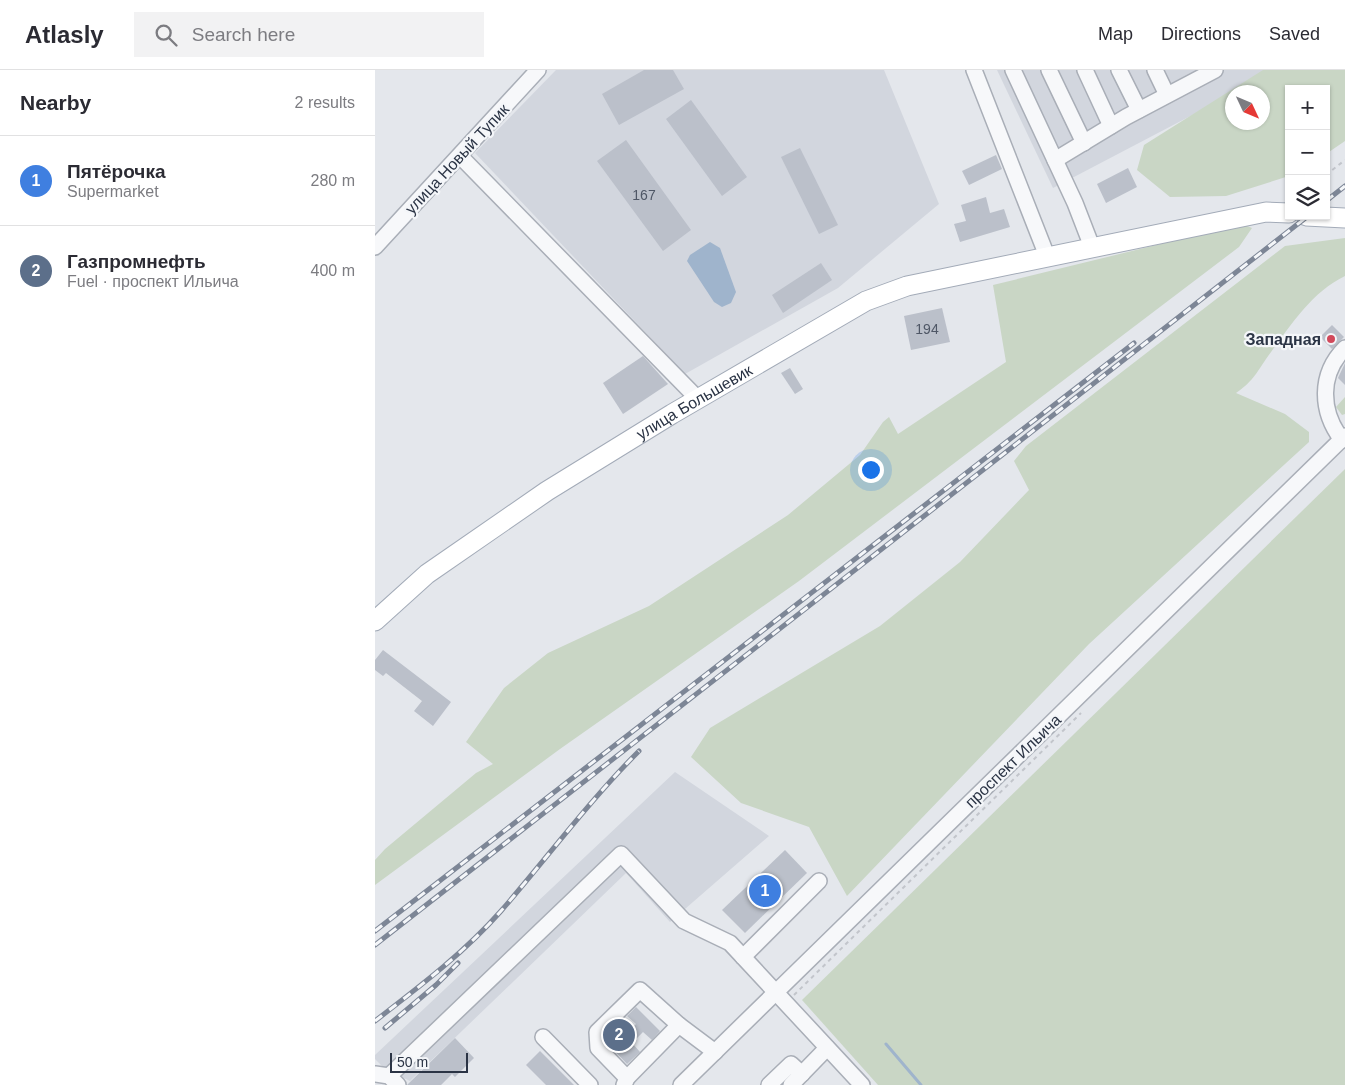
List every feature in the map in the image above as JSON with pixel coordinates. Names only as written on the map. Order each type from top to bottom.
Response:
[{"type":"main road","name":"улица Большевик","points":[[375,621],[427,574],[539,496],[697,399],[874,298],[907,286],[1047,256],[1266,212],[1285,213]]},
{"type":"main road","points":[[1330,217],[1345,218]]},
{"type":"street","name":"улица Новый Тупик","points":[[375,247],[538,70]]},
{"type":"street","points":[[974,70],[1047,256]]},
{"type":"street","points":[[1013,70],[1075,203],[1092,247]]},
{"type":"street","points":[[1049,70],[1084,143]]},
{"type":"street","points":[[1085,70],[1111,126]]},
{"type":"street","points":[[1119,70],[1139,110]]},
{"type":"street","points":[[1155,70],[1167,95]]},
{"type":"street","points":[[1055,160],[1167,95],[1195,75],[1215,70]]},
{"type":"street","points":[[460,156],[697,399]]},
{"type":"street","points":[[1343,438],[1331,418],[1325,398],[1325,386],[1327,373],[1333,362],[1345,348]]},
{"type":"street","name":"проспект Ильича","points":[[681,1085],[715,1052],[781,999],[1343,438]]},
{"type":"street","points":[[387,1079],[621,854],[684,921],[730,943],[862,1085]]},
{"type":"street","points":[[743,957],[819,881]]},
{"type":"street","points":[[679,1025],[626,1081],[598,1048],[597,1032],[640,990],[679,1025],[715,1052]]},
{"type":"street","points":[[543,1037],[590,1085]]},
{"type":"street","points":[[795,1082],[827,1048]]},
{"type":"street","points":[[769,1085],[791,1064],[795,1082]]},
{"type":"path","points":[[1330,172],[1345,160]]},
{"type":"path","points":[[781,999],[1083,711]]},
{"type":"shaded area","points":[[556,70],[884,70],[939,204],[838,288],[685,374],[475,153]]},
{"type":"shaded area","points":[[997,70],[1278,70],[1249,85],[1225,85],[1225,98],[1053,188]]},
{"type":"shaded area","points":[[675,772],[769,836],[670,922],[626,873],[410,1081],[385,1069],[375,1059],[375,1055]]},
{"type":"green space","points":[[1263,70],[1345,70],[1345,141],[1330,151],[1330,85],[1285,85],[1285,177],[1226,196],[1170,197],[1137,170],[1144,145],[1225,94],[1225,130],[1270,130],[1270,85],[1239,85]]},
{"type":"green space","points":[[1242,224],[1252,228],[1239,247],[799,581],[560,749],[375,885],[375,860],[385,849],[476,773],[493,764],[466,742],[504,688],[548,653],[649,606],[788,515],[860,455],[883,422],[889,417],[898,434],[1006,362],[993,285]]},
{"type":"green space","points":[[1345,238],[1345,276],[1321,292],[1301,312],[1253,378],[1236,393],[1285,414],[1309,432],[1309,442],[1089,644],[847,896],[809,827],[741,803],[691,757],[710,728],[880,626],[960,562],[1029,490],[1014,461],[1026,446],[1285,246]]},
{"type":"green space","points":[[1345,397],[1345,414],[1342,415],[1336,407]]},
{"type":"green space","points":[[1345,469],[1345,1085],[878,1085],[802,1000]]},
{"type":"water","points":[[710,242],[720,248],[736,292],[731,303],[722,307],[714,302],[687,261],[690,255]]},
{"type":"building","points":[[644,70],[673,70],[684,89],[619,125],[602,94]]},
{"type":"building","points":[[691,100],[747,177],[722,196],[666,119]]},
{"type":"building","points":[[626,140],[691,230],[663,251],[597,161]]},
{"type":"building","points":[[800,148],[838,225],[819,234],[781,157]]},
{"type":"building","points":[[996,155],[1002,169],[969,185],[962,171]]},
{"type":"building","points":[[1128,168],[1137,187],[1106,203],[1097,184]]},
{"type":"building","points":[[986,197],[990,213],[1004,209],[1010,227],[960,242],[954,224],[966,221],[961,205]]},
{"type":"building","points":[[821,263],[832,280],[783,313],[772,295]]},
{"type":"building","points":[[942,308],[950,342],[911,350],[904,316]]},
{"type":"building","points":[[1332,325],[1344,337],[1332,349],[1320,337]]},
{"type":"building","points":[[643,356],[668,384],[623,414],[603,383]]},
{"type":"building","points":[[1345,363],[1345,385],[1338,378]]},
{"type":"building","points":[[790,368],[803,389],[795,394],[781,373]]},
{"type":"building","points":[[383,650],[451,702],[433,726],[414,711],[422,701],[386,673],[383,676],[375,670],[375,660]]},
{"type":"building","points":[[785,850],[807,873],[745,933],[722,910]]},
{"type":"building","points":[[636,1007],[660,1031],[652,1040],[643,1032],[632,1043],[640,1052],[627,1064],[607,1043],[619,1031],[624,1036],[636,1024],[627,1016]]},
{"type":"building","points":[[455,1038],[474,1058],[455,1077],[452,1074],[441,1085],[407,1085]]},
{"type":"building","points":[[540,1051],[574,1085],[546,1085],[526,1065]]},
{"type":"waterway","points":[[886,1044],[921,1085]]},
{"type":"railway","points":[[1330,198],[1345,186]]},
{"type":"railway","points":[[375,945],[1303,220]]},
{"type":"railway","points":[[375,931],[1134,343]]},
{"type":"railway","points":[[375,1021],[441,969],[487,926],[568,830],[639,751]]},
{"type":"railway","points":[[385,1028],[436,985],[458,963]]},
{"type":"place","name":"Западная","points":[[1331,339]]},
{"type":"place","name":"Пятёрочка","points":[[765,891]]},
{"type":"place","name":"Газпромнефть","points":[[619,1035]]}]
